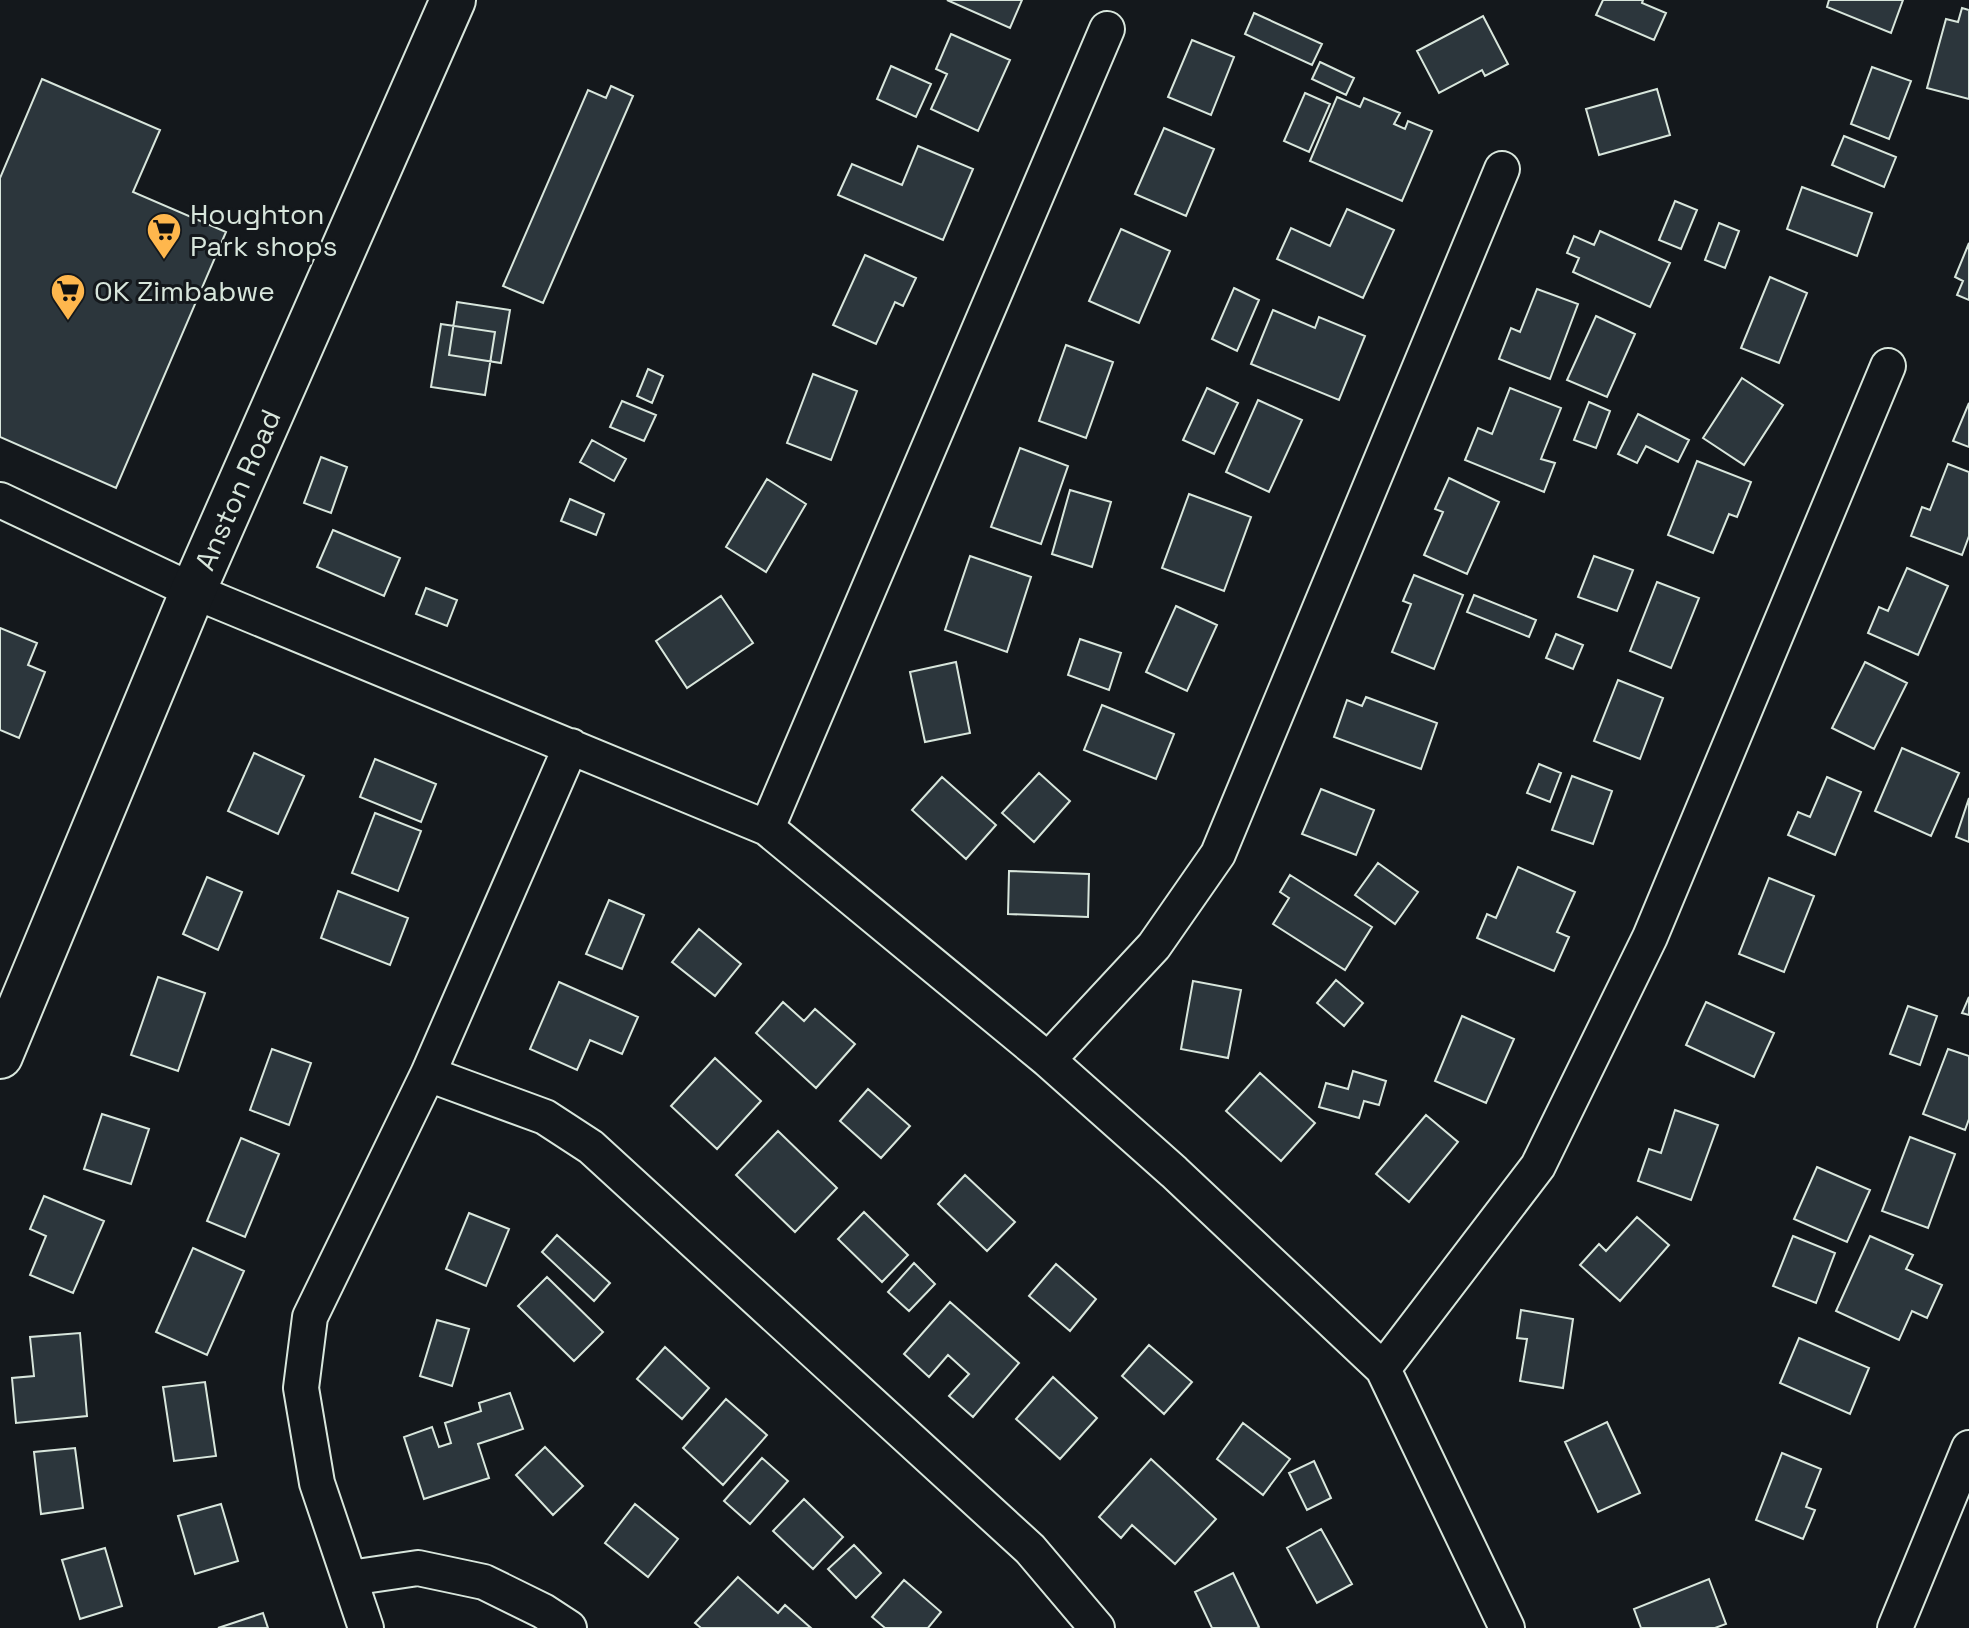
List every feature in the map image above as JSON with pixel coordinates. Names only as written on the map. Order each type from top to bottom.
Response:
[{"type":"main road","name":"Anston Road","points":[[0,1056],[193,591],[453,0]]},
{"type":"street","points":[[767,828],[1107,29]]},
{"type":"street","points":[[1048,1060],[1154,946],[1218,854],[1502,169]]},
{"type":"street","points":[[1383,1369],[1538,1166],[1650,937],[1888,366]]},
{"type":"street","points":[[0,500],[193,591],[767,828],[1048,1060],[1174,1172],[1383,1369],[1507,1628]]},
{"type":"street","points":[[366,1628],[317,1483],[301,1388],[310,1317],[428,1074],[571,746]]},
{"type":"street","points":[[428,1074],[545,1117],[591,1147],[1030,1549],[1097,1628]]},
{"type":"street","points":[[1895,1628],[1969,1448]]},
{"type":"street","points":[[350,1578],[418,1568],[484,1582],[543,1611],[569,1628]]},
{"type":"building","points":[[947,0],[1022,0],[1010,28]]},
{"type":"building","points":[[1603,0],[1643,0],[1642,3],[1666,13],[1654,40],[1596,15]]},
{"type":"building","points":[[1829,0],[1903,0],[1891,33],[1827,7]]},
{"type":"building","points":[[1962,8],[1969,10],[1969,99],[1927,88],[1946,19],[1958,22]]},
{"type":"building","points":[[1254,13],[1322,44],[1312,65],[1245,34]]},
{"type":"building","points":[[1483,16],[1508,64],[1485,76],[1482,70],[1439,93],[1417,51]]},
{"type":"building","points":[[951,34],[1010,60],[978,131],[931,109],[947,74],[936,69]]},
{"type":"building","points":[[1192,40],[1234,57],[1211,115],[1168,97]]},
{"type":"building","points":[[1320,62],[1354,78],[1346,95],[1312,79]]},
{"type":"building","points":[[891,66],[931,84],[916,117],[877,99]]},
{"type":"building","points":[[1872,67],[1911,81],[1889,139],[1851,124]]},
{"type":"building","points":[[42,79],[160,130],[133,192],[226,232],[116,488],[0,437],[0,178]]},
{"type":"building","points":[[611,86],[633,96],[543,303],[503,286],[588,90],[606,98]]},
{"type":"building","points":[[1657,89],[1670,135],[1599,155],[1586,109]]},
{"type":"building","points":[[1305,93],[1330,104],[1309,152],[1284,141]]},
{"type":"building","points":[[1337,97],[1360,107],[1364,98],[1400,113],[1394,124],[1405,129],[1408,121],[1432,131],[1402,201],[1310,161]]},
{"type":"building","points":[[1164,128],[1214,149],[1186,216],[1135,194]]},
{"type":"building","points":[[1844,136],[1896,157],[1884,187],[1832,165]]},
{"type":"building","points":[[918,146],[973,169],[943,240],[838,195],[852,164],[902,185]]},
{"type":"building","points":[[1802,187],[1872,213],[1857,256],[1787,229]]},
{"type":"building","points":[[1675,201],[1697,210],[1681,249],[1659,240]]},
{"type":"building","points":[[1347,209],[1394,230],[1363,298],[1277,259],[1291,228],[1330,246]]},
{"type":"building","points":[[1719,223],[1739,231],[1725,268],[1705,260]]},
{"type":"building","points":[[1121,229],[1170,251],[1139,323],[1089,301]]},
{"type":"building","points":[[1600,231],[1670,263],[1650,307],[1573,272],[1579,258],[1567,253],[1574,236],[1594,245]]},
{"type":"building","points":[[1969,243],[1969,300],[1957,295],[1963,281],[1955,277]]},
{"type":"building","points":[[865,255],[916,278],[903,306],[895,302],[876,344],[833,325]]},
{"type":"building","points":[[1770,277],[1807,293],[1779,363],[1741,348]]},
{"type":"building","points":[[1234,288],[1259,300],[1237,351],[1212,339]]},
{"type":"building","points":[[1537,289],[1578,304],[1550,379],[1499,359],[1511,328],[1520,332]]},
{"type":"building","points":[[457,302],[510,310],[501,363],[449,355]]},
{"type":"building","points":[[1273,310],[1315,328],[1319,317],[1365,336],[1339,400],[1251,364]]},
{"type":"building","points":[[1596,316],[1635,334],[1607,397],[1567,380]]},
{"type":"building","points":[[441,324],[495,332],[485,395],[431,387]]},
{"type":"building","points":[[1066,345],[1113,362],[1086,438],[1039,421]]},
{"type":"building","points":[[648,369],[663,376],[652,403],[637,396]]},
{"type":"building","points":[[813,374],[857,391],[831,460],[787,443]]},
{"type":"building","points":[[1742,378],[1783,405],[1744,465],[1703,438]]},
{"type":"building","points":[[1207,388],[1238,403],[1214,454],[1183,440]]},
{"type":"building","points":[[1510,388],[1561,408],[1541,459],[1555,463],[1544,492],[1465,460],[1478,428],[1492,434]]},
{"type":"building","points":[[1258,400],[1302,420],[1269,492],[1226,472]]},
{"type":"building","points":[[622,401],[656,415],[644,441],[610,427]]},
{"type":"building","points":[[1589,402],[1610,411],[1596,448],[1574,440]]},
{"type":"building","points":[[1969,403],[1969,447],[1953,441]]},
{"type":"building","points":[[1638,414],[1689,440],[1678,462],[1646,446],[1637,463],[1618,454]]},
{"type":"building","points":[[592,440],[626,459],[614,481],[580,462]]},
{"type":"building","points":[[1020,448],[1068,466],[1041,544],[991,527]]},
{"type":"building","points":[[321,457],[347,467],[331,513],[304,503]]},
{"type":"building","points":[[1697,461],[1751,482],[1737,517],[1729,514],[1713,553],[1668,535]]},
{"type":"building","points":[[1948,464],[1969,472],[1969,536],[1962,555],[1911,536],[1922,507],[1930,510]]},
{"type":"building","points":[[1449,478],[1499,502],[1467,574],[1424,555],[1443,512],[1435,509]]},
{"type":"building","points":[[767,479],[806,504],[766,572],[726,547]]},
{"type":"building","points":[[1070,490],[1111,502],[1092,567],[1052,554]]},
{"type":"building","points":[[1189,494],[1251,517],[1224,591],[1162,568]]},
{"type":"building","points":[[570,499],[604,514],[596,535],[561,521]]},
{"type":"building","points":[[333,530],[400,558],[384,596],[317,567]]},
{"type":"building","points":[[970,556],[1031,577],[1007,652],[945,630]]},
{"type":"building","points":[[1594,556],[1633,570],[1617,611],[1578,597]]},
{"type":"building","points":[[1907,568],[1948,586],[1918,655],[1868,633],[1879,607],[1888,611]]},
{"type":"building","points":[[1414,575],[1463,595],[1434,669],[1392,652],[1411,604],[1403,601]]},
{"type":"building","points":[[1657,582],[1699,598],[1671,668],[1630,651]]},
{"type":"building","points":[[426,588],[457,600],[447,626],[416,614]]},
{"type":"building","points":[[1474,595],[1536,620],[1529,637],[1467,612]]},
{"type":"building","points":[[721,596],[753,643],[687,688],[656,641]]},
{"type":"building","points":[[1176,606],[1217,625],[1187,691],[1146,672]]},
{"type":"building","points":[[0,628],[37,643],[28,665],[45,672],[19,738],[0,730]]},
{"type":"building","points":[[1556,634],[1583,645],[1573,669],[1546,658]]},
{"type":"building","points":[[1080,639],[1121,653],[1109,690],[1068,675]]},
{"type":"building","points":[[956,662],[970,733],[925,742],[910,672]]},
{"type":"building","points":[[1865,662],[1907,683],[1874,749],[1832,728]]},
{"type":"building","points":[[1618,680],[1663,698],[1640,759],[1594,741]]},
{"type":"building","points":[[1366,697],[1437,723],[1421,769],[1334,737],[1347,700],[1362,706]]},
{"type":"building","points":[[1102,705],[1174,734],[1156,779],[1084,750]]},
{"type":"building","points":[[1902,748],[1959,773],[1931,836],[1875,811]]},
{"type":"building","points":[[254,753],[304,776],[278,834],[228,811]]},
{"type":"building","points":[[375,759],[436,784],[421,822],[360,797]]},
{"type":"building","points":[[1539,764],[1561,773],[1550,802],[1527,793]]},
{"type":"building","points":[[1039,773],[1070,801],[1034,842],[1002,813]]},
{"type":"building","points":[[1572,776],[1612,791],[1593,844],[1552,830]]},
{"type":"building","points":[[942,777],[996,825],[966,859],[912,810]]},
{"type":"building","points":[[1827,777],[1861,792],[1835,855],[1788,835],[1798,812],[1810,817]]},
{"type":"building","points":[[1321,789],[1374,810],[1356,855],[1302,834]]},
{"type":"building","points":[[1969,798],[1969,842],[1956,837]]},
{"type":"building","points":[[375,813],[421,831],[398,891],[352,873]]},
{"type":"building","points":[[1378,863],[1418,892],[1395,924],[1355,895]]},
{"type":"building","points":[[1518,867],[1575,892],[1557,932],[1569,937],[1554,971],[1477,938],[1487,914],[1496,918]]},
{"type":"building","points":[[1009,871],[1089,874],[1088,917],[1008,914]]},
{"type":"building","points":[[1290,875],[1372,927],[1345,970],[1273,924],[1289,898],[1280,892]]},
{"type":"building","points":[[207,877],[242,892],[218,950],[183,934]]},
{"type":"building","points":[[1769,878],[1814,896],[1784,972],[1739,954]]},
{"type":"building","points":[[338,891],[408,918],[390,965],[321,938]]},
{"type":"building","points":[[609,900],[644,915],[622,969],[586,954]]},
{"type":"building","points":[[699,929],[741,964],[715,996],[672,962]]},
{"type":"building","points":[[158,977],[205,993],[178,1071],[131,1055]]},
{"type":"building","points":[[1336,980],[1363,1003],[1344,1026],[1317,1003]]},
{"type":"building","points":[[1193,981],[1241,990],[1228,1058],[1181,1049]]},
{"type":"building","points":[[559,982],[638,1017],[622,1054],[590,1040],[577,1070],[530,1049]]},
{"type":"building","points":[[1969,997],[1969,1015],[1962,1013]]},
{"type":"building","points":[[783,1002],[804,1021],[815,1009],[855,1044],[816,1088],[756,1033]]},
{"type":"building","points":[[1706,1002],[1774,1033],[1754,1077],[1686,1045]]},
{"type":"building","points":[[1908,1006],[1937,1016],[1920,1065],[1890,1054]]},
{"type":"building","points":[[1462,1016],[1514,1039],[1486,1103],[1435,1081]]},
{"type":"building","points":[[272,1049],[311,1063],[289,1125],[250,1110]]},
{"type":"building","points":[[1948,1049],[1969,1056],[1969,1119],[1965,1130],[1923,1114]]},
{"type":"building","points":[[715,1058],[761,1101],[717,1149],[671,1106]]},
{"type":"building","points":[[1353,1071],[1386,1081],[1379,1105],[1364,1101],[1359,1118],[1319,1107],[1326,1083],[1348,1089]]},
{"type":"building","points":[[1260,1073],[1315,1123],[1281,1161],[1226,1111]]},
{"type":"building","points":[[868,1089],[910,1126],[881,1158],[840,1121]]},
{"type":"building","points":[[1675,1110],[1718,1125],[1691,1200],[1638,1181],[1649,1149],[1661,1153]]},
{"type":"building","points":[[102,1114],[149,1129],[131,1184],[84,1169]]},
{"type":"building","points":[[1426,1115],[1458,1142],[1409,1202],[1376,1174]]},
{"type":"building","points":[[778,1131],[837,1188],[795,1232],[736,1175]]},
{"type":"building","points":[[1910,1137],[1955,1154],[1928,1228],[1882,1211]]},
{"type":"building","points":[[241,1138],[279,1154],[245,1237],[207,1221]]},
{"type":"building","points":[[1817,1167],[1870,1190],[1847,1242],[1794,1219]]},
{"type":"building","points":[[965,1175],[1015,1222],[987,1251],[938,1204]]},
{"type":"building","points":[[44,1196],[104,1221],[73,1293],[30,1275],[46,1236],[30,1229]]},
{"type":"building","points":[[864,1212],[908,1255],[882,1282],[838,1239]]},
{"type":"building","points":[[469,1213],[509,1229],[486,1286],[446,1269]]},
{"type":"building","points":[[1637,1217],[1669,1245],[1620,1301],[1580,1265],[1599,1244],[1606,1251]]},
{"type":"building","points":[[557,1235],[610,1283],[594,1301],[542,1252]]},
{"type":"building","points":[[1793,1236],[1835,1253],[1816,1303],[1773,1286]]},
{"type":"building","points":[[1870,1236],[1913,1255],[1906,1269],[1942,1285],[1927,1318],[1912,1311],[1899,1340],[1836,1311]]},
{"type":"building","points":[[193,1248],[244,1271],[207,1355],[156,1332]]},
{"type":"building","points":[[914,1263],[935,1284],[909,1311],[888,1292]]},
{"type":"building","points":[[1056,1264],[1096,1299],[1070,1331],[1029,1296]]},
{"type":"building","points":[[547,1277],[603,1332],[574,1361],[518,1306]]},
{"type":"building","points":[[950,1302],[1019,1363],[973,1417],[949,1396],[969,1374],[948,1355],[929,1377],[904,1354]]},
{"type":"building","points":[[1521,1310],[1573,1319],[1563,1388],[1520,1381],[1527,1339],[1517,1338]]},
{"type":"building","points":[[437,1320],[469,1329],[452,1386],[420,1376]]},
{"type":"building","points":[[80,1333],[87,1416],[16,1423],[12,1378],[34,1376],[30,1337]]},
{"type":"building","points":[[1799,1338],[1869,1368],[1850,1414],[1780,1383]]},
{"type":"building","points":[[1149,1345],[1192,1382],[1164,1414],[1122,1376]]},
{"type":"building","points":[[665,1347],[709,1388],[682,1419],[637,1379]]},
{"type":"building","points":[[1053,1377],[1097,1418],[1060,1459],[1016,1419]]},
{"type":"building","points":[[205,1382],[216,1456],[174,1461],[163,1387]]},
{"type":"building","points":[[510,1393],[523,1429],[478,1444],[489,1478],[424,1499],[404,1437],[432,1427],[439,1447],[451,1443],[445,1423],[481,1411],[479,1403]]},
{"type":"building","points":[[726,1399],[767,1435],[723,1485],[683,1448]]},
{"type":"building","points":[[1607,1422],[1640,1493],[1598,1512],[1565,1442]]},
{"type":"building","points":[[1243,1423],[1290,1459],[1263,1495],[1217,1459]]},
{"type":"building","points":[[545,1447],[583,1486],[553,1515],[516,1475]]},
{"type":"building","points":[[75,1448],[83,1508],[41,1514],[34,1452]]},
{"type":"building","points":[[1782,1453],[1821,1469],[1806,1507],[1815,1510],[1803,1539],[1756,1520]]},
{"type":"building","points":[[762,1458],[788,1481],[750,1524],[724,1501]]},
{"type":"building","points":[[1151,1459],[1216,1519],[1175,1564],[1132,1525],[1121,1538],[1099,1517]]},
{"type":"building","points":[[1314,1461],[1331,1498],[1307,1510],[1289,1473]]},
{"type":"building","points":[[804,1499],[843,1537],[813,1569],[773,1531]]},
{"type":"building","points":[[221,1504],[238,1561],[195,1574],[178,1516]]},
{"type":"building","points":[[635,1504],[678,1539],[648,1577],[605,1543]]},
{"type":"building","points":[[1321,1529],[1352,1584],[1317,1603],[1287,1548]]},
{"type":"building","points":[[854,1545],[881,1573],[856,1598],[828,1569]]},
{"type":"building","points":[[105,1548],[122,1606],[80,1619],[62,1560]]},
{"type":"building","points":[[1233,1573],[1257,1628],[1212,1628],[1195,1592]]},
{"type":"building","points":[[738,1577],[778,1613],[785,1605],[811,1628],[701,1628],[695,1623]]},
{"type":"building","points":[[1709,1579],[1726,1624],[1715,1628],[1641,1628],[1634,1609]]},
{"type":"building","points":[[904,1580],[941,1612],[928,1628],[885,1628],[872,1617]]},
{"type":"building","points":[[263,1613],[268,1628],[218,1628]]},
{"type":"place","name":"Houghton Park shops","points":[[164,261]]},
{"type":"place","name":"OK Zimbabwe","points":[[68,322]]}]
